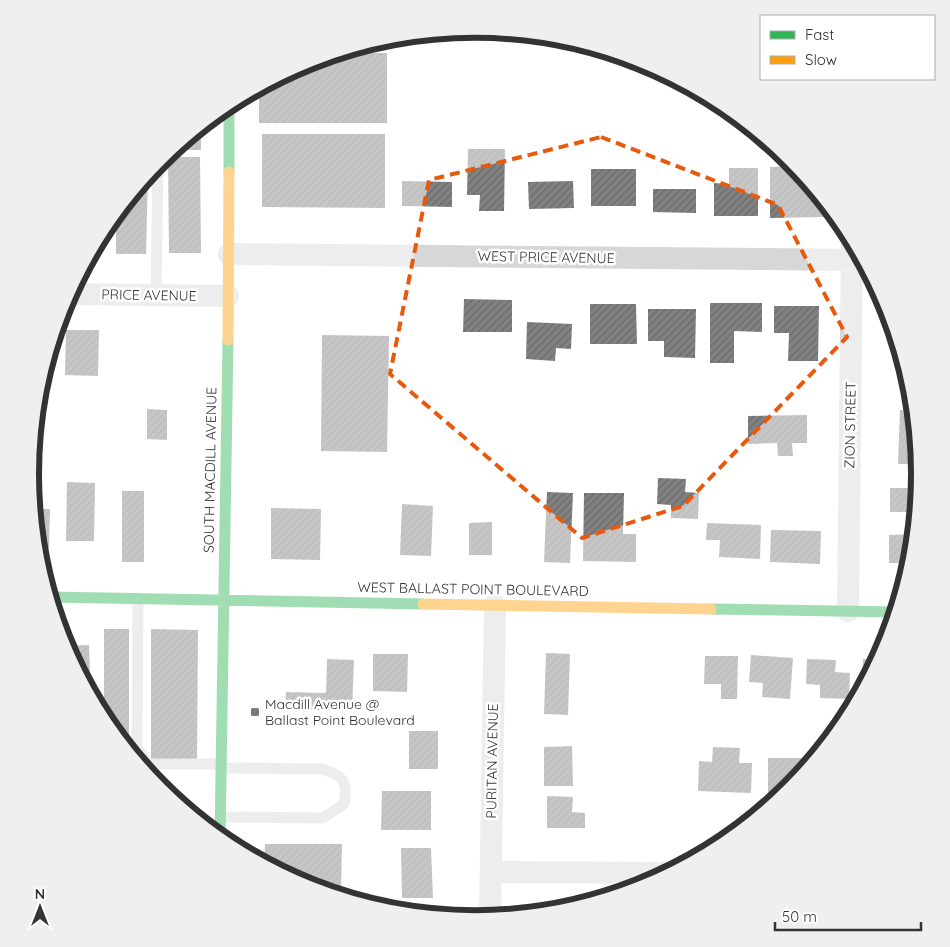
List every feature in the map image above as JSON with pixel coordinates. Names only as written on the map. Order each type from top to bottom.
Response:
[{"type":"street","name":"SOUTH MACDILL AVENUE","points":[[220,826],[229,254],[229,114]]},
{"type":"street","name":"WEST PRICE AVENUE","points":[[229,254],[852,254]]},
{"type":"street","name":"ZION STREET","points":[[848,611],[856,261]]},
{"type":"street","name":"PRICE AVENUE","points":[[78,294],[228,296]]},
{"type":"street","name":"WEST BALLAST POINT BOULEVARD","points":[[57,597],[889,612]]},
{"type":"street","name":"PURITAN AVENUE","points":[[490,909],[495,604]]},
{"type":"street","points":[[490,872],[649,873]]},
{"type":"lane","points":[[156,295],[158,175]]},
{"type":"lane","points":[[138,598],[136,747],[139,751]]},
{"type":"lane","points":[[150,764],[323,769],[335,773],[344,781],[347,789],[344,804],[323,818],[220,818]]},
{"type":"highlighted area","points":[[601,137],[778,205],[847,337],[683,506],[582,538],[390,374],[429,180]]},
{"type":"building","points":[[359,53],[387,53],[387,123],[259,123],[259,95],[282,82]]},
{"type":"building","points":[[262,134],[385,134],[385,208],[262,207]]},
{"type":"building","points":[[201,135],[201,150],[184,150]]},
{"type":"building","points":[[468,149],[505,149],[504,211],[479,211],[480,195],[467,195]]},
{"type":"building","points":[[176,157],[200,157],[201,253],[169,253],[168,164]]},
{"type":"building","points":[[784,166],[803,186],[827,217],[770,218],[770,167]]},
{"type":"building","points":[[729,168],[758,168],[758,216],[714,216],[714,183],[729,184]]},
{"type":"building","points":[[591,169],[636,169],[636,206],[591,206]]},
{"type":"building","points":[[402,181],[452,182],[452,207],[402,206]]},
{"type":"building","points":[[573,181],[574,208],[529,209],[528,182]]},
{"type":"building","points":[[148,185],[146,254],[116,254],[116,226]]},
{"type":"building","points":[[653,189],[696,189],[696,213],[653,212]]},
{"type":"building","points":[[464,299],[512,300],[512,332],[463,332]]},
{"type":"building","points":[[710,303],[762,303],[762,332],[734,331],[734,363],[710,363]]},
{"type":"building","points":[[590,304],[636,304],[637,344],[590,344]]},
{"type":"building","points":[[774,306],[819,306],[818,361],[788,361],[789,333],[774,333]]},
{"type":"building","points":[[648,309],[696,309],[695,358],[664,357],[664,341],[648,341]]},
{"type":"building","points":[[527,322],[572,324],[571,349],[556,348],[555,361],[526,359]]},
{"type":"building","points":[[66,330],[99,330],[98,376],[65,375]]},
{"type":"building","points":[[322,335],[389,336],[387,452],[321,451]]},
{"type":"building","points":[[147,409],[167,410],[167,440],[147,439]]},
{"type":"building","points":[[900,410],[906,410],[911,464],[898,464]]},
{"type":"building","points":[[807,415],[807,443],[792,443],[793,456],[778,456],[777,443],[748,444],[748,416]]},
{"type":"building","points":[[658,478],[686,479],[685,492],[699,493],[698,519],[671,518],[671,505],[657,504]]},
{"type":"building","points":[[67,482],[95,483],[94,541],[66,541]]},
{"type":"building","points":[[890,488],[910,488],[909,512],[890,512]]},
{"type":"building","points":[[122,491],[144,491],[144,562],[122,562]]},
{"type":"building","points":[[547,492],[573,493],[570,563],[544,562]]},
{"type":"building","points":[[584,493],[624,493],[623,534],[636,534],[636,562],[583,561]]},
{"type":"building","points":[[402,504],[433,506],[431,556],[400,555]]},
{"type":"building","points":[[271,508],[321,509],[320,560],[271,559]]},
{"type":"building","points":[[41,509],[50,509],[49,548],[45,548]]},
{"type":"building","points":[[492,522],[492,555],[469,555],[469,523]]},
{"type":"building","points":[[707,523],[761,525],[760,559],[719,557],[720,540],[706,540]]},
{"type":"building","points":[[771,530],[821,531],[820,564],[770,562]]},
{"type":"building","points":[[906,534],[902,563],[889,563],[889,535]]},
{"type":"building","points":[[104,629],[129,629],[129,739],[104,703]]},
{"type":"building","points":[[151,629],[198,630],[197,759],[151,759]]},
{"type":"building","points":[[89,645],[90,671],[86,671],[75,646]]},
{"type":"building","points":[[546,653],[570,654],[568,715],[544,714]]},
{"type":"building","points":[[373,654],[408,654],[407,692],[373,691]]},
{"type":"building","points":[[751,655],[793,658],[790,699],[762,697],[763,683],[749,682]]},
{"type":"building","points":[[705,656],[738,656],[737,699],[721,699],[721,684],[704,684]]},
{"type":"building","points":[[327,659],[354,660],[352,711],[285,709],[286,692],[326,693]]},
{"type":"building","points":[[807,659],[836,660],[835,672],[850,673],[849,698],[820,698],[820,685],[806,684]]},
{"type":"building","points":[[863,659],[869,659],[866,666],[863,673]]},
{"type":"building","points":[[409,731],[438,731],[438,769],[409,769]]},
{"type":"building","points":[[572,746],[573,786],[544,786],[544,747]]},
{"type":"building","points":[[713,747],[740,748],[739,763],[752,763],[751,793],[698,791],[699,761],[712,762]]},
{"type":"building","points":[[768,758],[801,758],[801,763],[768,795]]},
{"type":"building","points":[[382,791],[431,791],[431,830],[381,830]]},
{"type":"building","points":[[547,796],[573,797],[572,812],[585,813],[585,828],[547,828]]},
{"type":"building","points":[[265,844],[342,844],[341,888],[282,865],[264,855]]},
{"type":"building","points":[[401,848],[431,848],[433,898],[402,898]]},
{"type":"traffic: fast","points":[[229,114],[229,172]]},
{"type":"traffic: fast","points":[[220,827],[228,340]]},
{"type":"traffic: fast","points":[[57,597],[423,604]]},
{"type":"traffic: fast","points":[[711,609],[889,612]]},
{"type":"traffic: slow","points":[[228,340],[229,172]]},
{"type":"traffic: slow","points":[[423,604],[711,609]]},
{"type":"place","name":"Macdill Avenue @ Ballast Point Boulevard","points":[[255,712]]}]
